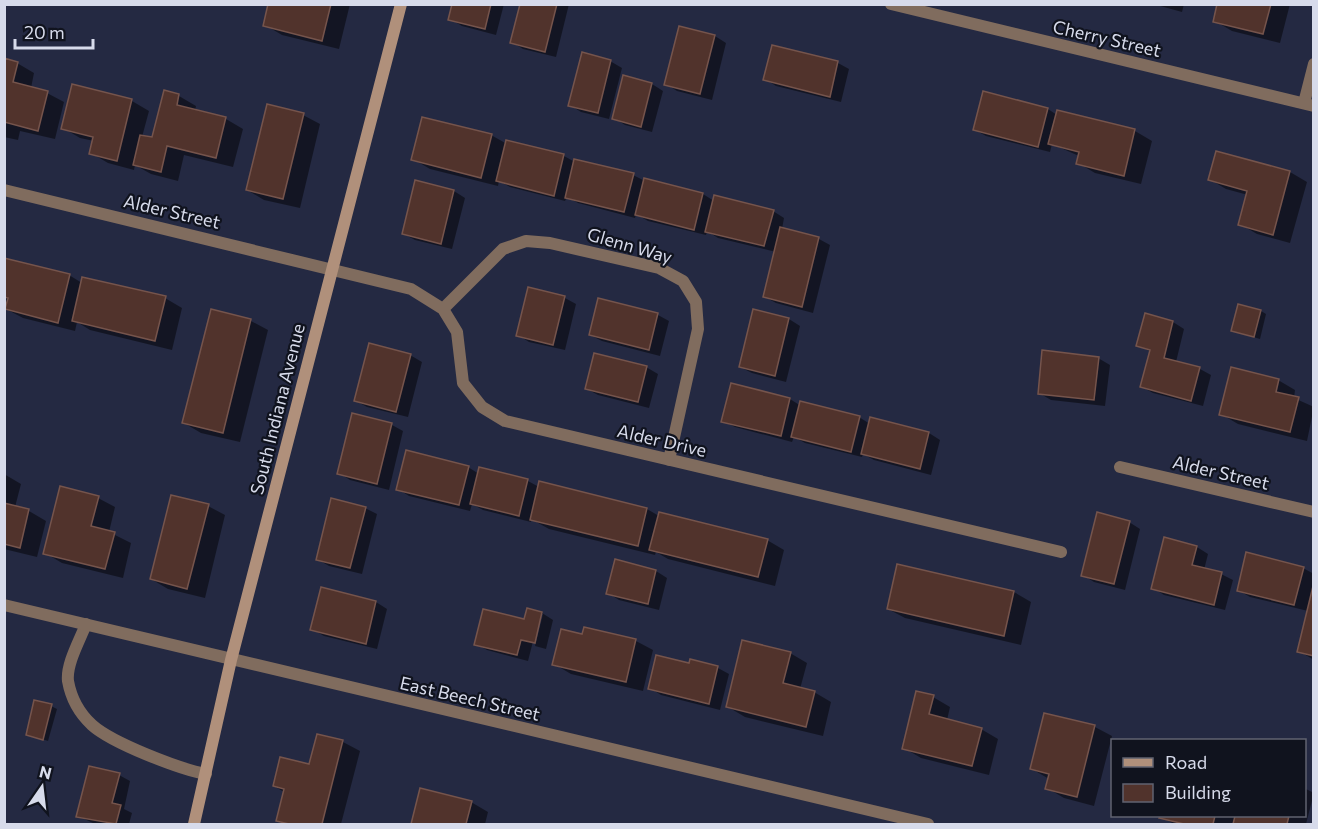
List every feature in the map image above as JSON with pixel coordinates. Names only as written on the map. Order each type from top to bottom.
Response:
[{"type":"main road","name":"South Indiana Avenue","points":[[194,825],[231,660],[401,4]]},
{"type":"street","name":"Cherry Street","points":[[891,4],[1309,105]]},
{"type":"street","points":[[1309,105],[1314,64]]},
{"type":"street","name":"Alder Street","points":[[4,190],[331,268]]},
{"type":"street","name":"Glenn Way","points":[[443,309],[504,249],[526,241],[550,243],[659,268],[683,281],[696,302],[698,329],[669,460]]},
{"type":"street","name":"Alder Drive","points":[[331,268],[411,289],[443,309],[457,332],[464,383],[482,407],[505,421],[1060,552]]},
{"type":"street","name":"Alder Street","points":[[1120,467],[1314,512]]},
{"type":"street","name":"East Beech Street","points":[[4,605],[885,820],[928,825]]},
{"type":"street","points":[[86,624],[75,651],[68,679],[76,706],[93,726],[146,754],[206,774]]},
{"type":"building","points":[[268,4],[331,4],[322,41],[263,26]]},
{"type":"building","points":[[452,4],[491,4],[485,29],[448,20]]},
{"type":"building","points":[[520,4],[557,4],[545,52],[510,43]]},
{"type":"building","points":[[1217,4],[1271,4],[1263,34],[1213,22]]},
{"type":"building","points":[[679,26],[715,35],[700,94],[664,85]]},
{"type":"building","points":[[772,45],[838,61],[830,97],[763,80]]},
{"type":"building","points":[[582,52],[611,60],[598,113],[568,106]]},
{"type":"building","points":[[4,58],[18,62],[13,82],[48,91],[38,131],[4,122]]},
{"type":"building","points":[[623,75],[652,83],[641,127],[612,119]]},
{"type":"building","points":[[72,84],[132,99],[117,161],[89,154],[93,137],[61,129]]},
{"type":"building","points":[[164,90],[179,94],[177,105],[226,117],[216,158],[167,146],[161,172],[133,165],[140,135],[152,137]]},
{"type":"building","points":[[983,91],[1048,108],[1038,147],[973,130]]},
{"type":"building","points":[[267,104],[304,113],[283,199],[246,190]]},
{"type":"building","points":[[1057,110],[1135,129],[1124,176],[1076,164],[1079,152],[1048,144]]},
{"type":"building","points":[[422,117],[492,134],[481,178],[411,160]]},
{"type":"building","points":[[506,140],[564,154],[554,196],[496,181]]},
{"type":"building","points":[[1216,151],[1290,171],[1273,235],[1238,225],[1247,191],[1208,180]]},
{"type":"building","points":[[574,159],[634,173],[624,212],[565,198]]},
{"type":"building","points":[[644,178],[703,193],[694,230],[635,215]]},
{"type":"building","points":[[415,180],[454,190],[441,244],[402,234]]},
{"type":"building","points":[[714,195],[774,210],[764,246],[705,232]]},
{"type":"building","points":[[780,227],[819,237],[802,307],[763,297]]},
{"type":"building","points":[[4,258],[70,274],[58,323],[5,309],[8,298],[4,297]]},
{"type":"building","points":[[82,277],[166,296],[155,341],[72,321]]},
{"type":"building","points":[[528,287],[565,296],[553,345],[516,336]]},
{"type":"building","points":[[598,298],[658,313],[649,350],[589,335]]},
{"type":"building","points":[[1238,304],[1261,310],[1254,337],[1231,331]]},
{"type":"building","points":[[211,309],[251,319],[223,433],[182,423]]},
{"type":"building","points":[[753,309],[789,318],[775,376],[739,367]]},
{"type":"building","points":[[1145,313],[1173,321],[1164,358],[1200,367],[1191,401],[1140,387],[1150,350],[1136,346]]},
{"type":"building","points":[[369,343],[411,354],[396,412],[354,401]]},
{"type":"building","points":[[1042,350],[1099,357],[1094,400],[1038,394]]},
{"type":"building","points":[[594,353],[647,366],[638,402],[585,389]]},
{"type":"building","points":[[1231,367],[1279,379],[1276,392],[1299,397],[1290,432],[1219,415]]},
{"type":"building","points":[[731,383],[790,398],[781,436],[721,422]]},
{"type":"building","points":[[800,401],[860,416],[851,452],[791,437]]},
{"type":"building","points":[[352,413],[392,423],[377,484],[337,474]]},
{"type":"building","points":[[870,417],[929,432],[920,469],[861,454]]},
{"type":"building","points":[[406,450],[469,466],[459,505],[396,490]]},
{"type":"building","points":[[479,467],[528,479],[519,516],[470,504]]},
{"type":"building","points":[[539,481],[647,508],[638,546],[530,520]]},
{"type":"building","points":[[60,486],[99,496],[91,526],[115,532],[105,569],[43,554]]},
{"type":"building","points":[[171,495],[209,504],[187,589],[150,579]]},
{"type":"building","points":[[331,498],[366,507],[350,568],[316,560]]},
{"type":"building","points":[[4,503],[29,509],[20,548],[4,544]]},
{"type":"building","points":[[659,512],[768,539],[758,577],[649,550]]},
{"type":"building","points":[[1097,512],[1130,521],[1114,584],[1081,576]]},
{"type":"building","points":[[1164,537],[1197,546],[1192,565],[1222,572],[1214,605],[1151,589]]},
{"type":"building","points":[[1246,552],[1304,567],[1294,605],[1237,591]]},
{"type":"building","points":[[615,559],[656,570],[648,604],[606,594]]},
{"type":"building","points":[[897,564],[1014,591],[1004,636],[887,609]]},
{"type":"building","points":[[1314,582],[1314,656],[1297,652]]},
{"type":"building","points":[[321,587],[376,601],[366,644],[310,630]]},
{"type":"building","points":[[527,608],[542,612],[535,643],[521,640],[517,655],[474,645],[483,609],[524,619]]},
{"type":"building","points":[[584,627],[636,639],[626,682],[552,665],[561,629],[582,634]]},
{"type":"building","points":[[742,640],[791,652],[783,683],[815,691],[806,727],[726,707]]},
{"type":"building","points":[[656,655],[689,663],[690,659],[718,666],[709,704],[648,689]]},
{"type":"building","points":[[916,691],[934,695],[929,714],[982,728],[972,766],[902,749]]},
{"type":"building","points":[[34,700],[52,704],[43,740],[26,735]]},
{"type":"building","points":[[1044,713],[1095,725],[1077,797],[1045,789],[1049,774],[1030,769]]},
{"type":"building","points":[[317,734],[343,740],[322,824],[289,824],[276,821],[284,789],[273,786],[280,757],[309,764]]},
{"type":"building","points":[[89,766],[120,773],[112,803],[121,805],[116,824],[76,817]]},
{"type":"building","points":[[420,788],[472,801],[466,824],[411,824]]},
{"type":"building","points":[[1215,817],[1213,824],[1184,824],[1159,818]]},
{"type":"building","points":[[1235,817],[1289,817],[1287,824],[1233,824]]}]
